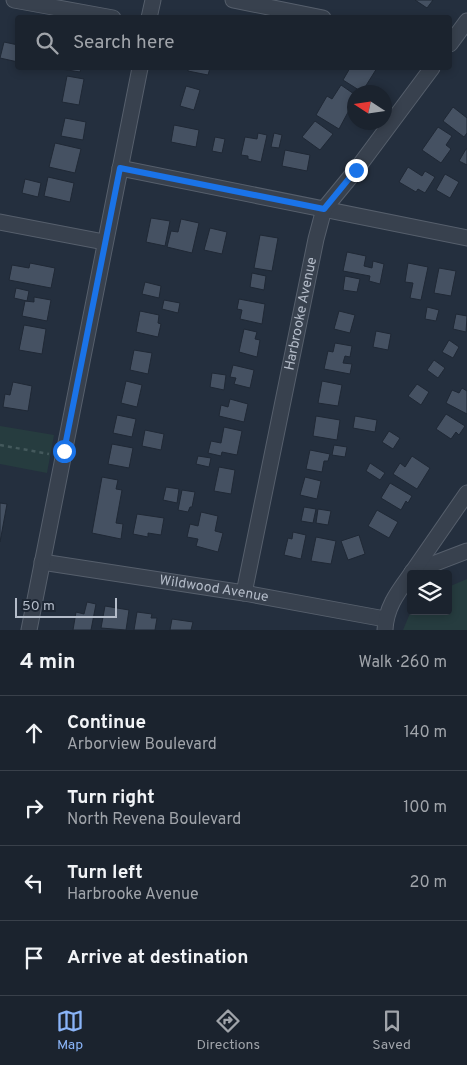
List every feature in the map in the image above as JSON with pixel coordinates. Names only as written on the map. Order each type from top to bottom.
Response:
[{"type":"street","points":[[14,0],[96,15]]},
{"type":"street","points":[[150,15],[153,0]]},
{"type":"street","points":[[233,0],[308,15]]},
{"type":"street","points":[[452,40],[467,21]]},
{"type":"street","points":[[452,43],[467,45]]},
{"type":"street","points":[[29,630],[104,242],[140,70]]},
{"type":"street","name":"Harbrooke Avenue","points":[[244,593],[316,239],[324,209],[356,170],[431,70]]},
{"type":"street","points":[[120,168],[467,238]]},
{"type":"street","points":[[0,222],[104,242]]},
{"type":"street","points":[[413,570],[467,493]]},
{"type":"street","points":[[419,570],[467,552]]},
{"type":"street","name":"Wildwood Avenue","points":[[42,562],[244,593],[385,625]]},
{"type":"street","points":[[385,625],[392,600],[407,579]]},
{"type":"path","points":[[0,445],[63,456]]},
{"type":"green space","points":[[0,426],[54,435],[47,473],[0,464]]},
{"type":"green space","points":[[467,579],[467,630],[403,630],[409,615],[452,615],[452,585]]},
{"type":"building","points":[[415,0],[433,0],[427,8]]},
{"type":"building","points":[[4,42],[15,44],[15,61],[0,58]]},
{"type":"building","points":[[188,70],[209,70],[208,75]]},
{"type":"building","points":[[349,70],[376,70],[366,85],[351,85],[343,80]]},
{"type":"building","points":[[67,76],[84,79],[79,105],[62,102]]},
{"type":"building","points":[[341,85],[347,89],[347,114],[339,129],[316,115],[327,96],[332,99]]},
{"type":"building","points":[[186,86],[200,90],[194,110],[180,106]]},
{"type":"building","points":[[453,107],[467,118],[467,133],[464,137],[443,121]]},
{"type":"building","points":[[65,118],[86,122],[83,140],[61,136]]},
{"type":"building","points":[[315,121],[333,134],[320,150],[302,137]]},
{"type":"building","points":[[174,125],[199,130],[196,147],[171,142]]},
{"type":"building","points":[[438,127],[452,136],[446,145],[451,149],[441,163],[422,150]]},
{"type":"building","points":[[258,133],[267,135],[261,162],[241,155],[245,137],[257,139]]},
{"type":"building","points":[[274,133],[282,135],[279,148],[271,147]]},
{"type":"building","points":[[215,137],[225,139],[222,153],[212,151]]},
{"type":"building","points":[[55,143],[81,149],[75,173],[49,167]]},
{"type":"building","points":[[467,149],[467,165],[459,161]]},
{"type":"building","points":[[285,150],[310,155],[307,171],[282,166]]},
{"type":"building","points":[[408,167],[422,176],[425,171],[435,177],[425,193],[418,189],[416,192],[399,182]]},
{"type":"building","points":[[445,174],[459,182],[450,198],[436,190]]},
{"type":"building","points":[[48,177],[74,183],[70,202],[44,196]]},
{"type":"building","points":[[25,179],[41,183],[38,197],[22,193]]},
{"type":"building","points":[[151,218],[170,221],[165,246],[146,242]]},
{"type":"building","points":[[181,219],[199,223],[192,253],[167,247],[171,231],[178,232]]},
{"type":"building","points":[[210,228],[227,232],[222,254],[204,250]]},
{"type":"building","points":[[260,235],[278,238],[272,271],[254,268]]},
{"type":"building","points":[[347,252],[366,256],[364,266],[372,268],[373,261],[384,264],[380,284],[369,281],[370,276],[343,271]]},
{"type":"building","points":[[30,263],[55,268],[51,288],[9,280],[12,265],[29,268]]},
{"type":"building","points":[[408,263],[428,267],[421,300],[410,298],[413,283],[405,282]]},
{"type":"building","points":[[439,268],[456,271],[451,296],[434,293]]},
{"type":"building","points":[[252,273],[266,276],[264,290],[250,287]]},
{"type":"building","points":[[345,276],[360,279],[357,292],[343,290]]},
{"type":"building","points":[[145,282],[161,286],[159,298],[142,294]]},
{"type":"building","points":[[16,288],[29,291],[27,301],[14,298]]},
{"type":"building","points":[[34,297],[51,300],[47,321],[22,316],[25,301],[34,302]]},
{"type":"building","points":[[239,299],[265,304],[262,324],[240,319],[242,310],[237,309]]},
{"type":"building","points":[[164,300],[180,303],[178,313],[162,309]]},
{"type":"building","points":[[427,307],[439,310],[436,321],[425,319]]},
{"type":"building","points":[[140,311],[159,315],[158,323],[161,324],[158,337],[136,332]]},
{"type":"building","points":[[339,311],[355,315],[350,333],[334,329]]},
{"type":"building","points":[[456,314],[467,316],[466,332],[453,329]]},
{"type":"building","points":[[24,325],[46,329],[42,354],[19,350]]},
{"type":"building","points":[[244,329],[257,332],[255,339],[260,340],[257,357],[239,352]]},
{"type":"building","points":[[376,331],[391,334],[388,350],[373,347]]},
{"type":"building","points":[[449,340],[459,347],[453,358],[442,352]]},
{"type":"building","points":[[335,343],[352,346],[350,357],[345,356],[343,363],[352,364],[350,374],[324,369],[328,351],[333,352]]},
{"type":"building","points":[[134,350],[152,353],[148,374],[130,370]]},
{"type":"building","points":[[434,360],[445,368],[438,378],[427,370]]},
{"type":"building","points":[[233,365],[254,370],[250,388],[234,384],[236,378],[230,377]]},
{"type":"building","points":[[212,373],[226,375],[224,390],[210,387]]},
{"type":"building","points":[[126,381],[142,385],[137,407],[121,403]]},
{"type":"building","points":[[322,381],[342,385],[338,406],[318,403]]},
{"type":"building","points":[[13,382],[32,386],[28,411],[3,407],[5,394],[10,395]]},
{"type":"building","points":[[417,384],[429,392],[421,405],[408,396]]},
{"type":"building","points":[[462,388],[467,391],[467,414],[446,403],[452,390],[459,393]]},
{"type":"building","points":[[230,399],[248,404],[244,422],[219,416],[221,405],[228,407]]},
{"type":"building","points":[[446,414],[465,426],[459,435],[456,432],[451,439],[436,429]]},
{"type":"building","points":[[117,415],[136,419],[132,437],[113,433]]},
{"type":"building","points":[[316,416],[340,420],[337,440],[313,436]]},
{"type":"building","points":[[355,416],[377,420],[375,432],[353,428]]},
{"type":"building","points":[[224,427],[242,431],[237,455],[222,452],[221,456],[208,453],[211,441],[221,443]]},
{"type":"building","points":[[145,430],[164,434],[161,450],[142,446]]},
{"type":"building","points":[[389,431],[400,438],[393,449],[382,442]]},
{"type":"building","points":[[112,444],[133,448],[129,468],[108,464]]},
{"type":"building","points":[[334,445],[347,447],[345,457],[332,455]]},
{"type":"building","points":[[310,450],[330,454],[328,461],[324,461],[322,472],[306,469]]},
{"type":"building","points":[[198,456],[211,458],[209,467],[196,464]]},
{"type":"building","points":[[412,456],[430,468],[417,489],[393,474],[400,463],[405,467]]},
{"type":"building","points":[[370,463],[385,473],[380,480],[366,471]]},
{"type":"building","points":[[219,467],[235,470],[231,494],[214,491]]},
{"type":"building","points":[[102,477],[118,480],[116,489],[122,490],[116,523],[123,524],[121,539],[92,533]]},
{"type":"building","points":[[305,477],[321,481],[317,499],[300,495]]},
{"type":"building","points":[[390,483],[412,496],[408,503],[406,501],[401,510],[381,498]]},
{"type":"building","points":[[166,487],[179,489],[177,503],[163,500]]},
{"type":"building","points":[[182,490],[195,492],[192,507],[190,507],[188,512],[178,510]]},
{"type":"building","points":[[0,503],[7,504],[0,542]]},
{"type":"building","points":[[304,507],[316,509],[313,523],[301,521]]},
{"type":"building","points":[[318,509],[331,511],[328,525],[316,523]]},
{"type":"building","points":[[377,510],[398,522],[389,538],[368,526]]},
{"type":"building","points":[[201,512],[218,516],[215,531],[223,533],[218,552],[196,546],[198,539],[187,537],[190,524],[198,526]]},
{"type":"building","points":[[137,514],[164,518],[161,535],[148,533],[148,537],[133,534]]},
{"type":"building","points":[[293,532],[306,535],[301,559],[284,555],[288,538],[292,539]]},
{"type":"building","points":[[359,535],[365,554],[348,560],[341,541]]},
{"type":"building","points":[[316,537],[336,541],[331,564],[311,561]]},
{"type":"building","points":[[87,602],[96,604],[91,630],[73,630],[76,612],[84,614]]},
{"type":"building","points":[[105,606],[129,610],[126,630],[101,628]]},
{"type":"building","points":[[137,612],[152,614],[151,618],[157,618],[155,630],[134,630]]},
{"type":"building","points":[[172,619],[193,622],[191,630],[170,630]]},
{"type":"route","points":[[64,451],[120,168],[324,209],[356,170]]}]
